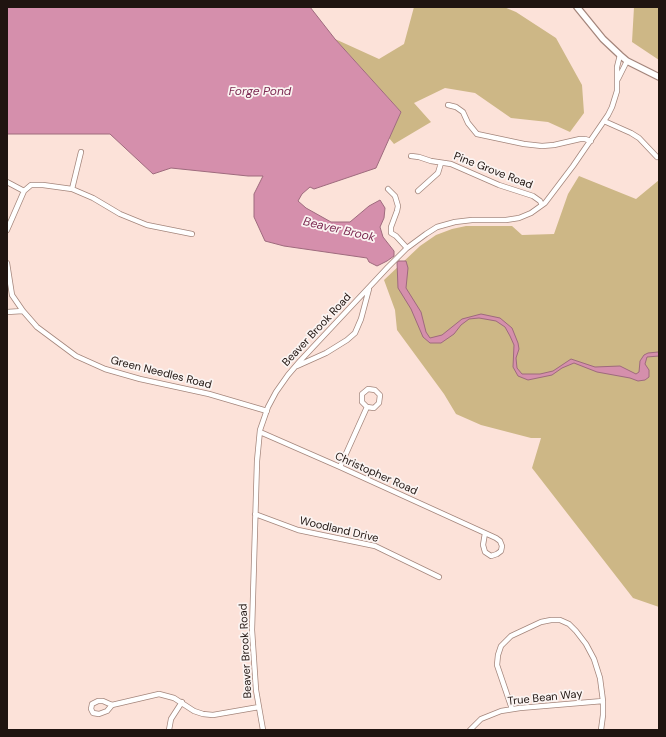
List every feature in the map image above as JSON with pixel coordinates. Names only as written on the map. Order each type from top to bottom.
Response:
[{"type":"main road","points":[[577,7],[603,39],[627,61],[659,76]]},
{"type":"street","name":"Beaver Brook Road","points":[[263,730],[256,690],[252,630],[257,461],[260,432],[267,411],[280,386],[296,366],[405,249],[426,234],[442,225],[462,220],[506,220],[519,218],[531,213],[542,205],[557,189],[591,141],[612,107],[617,91],[617,62],[620,55]]},
{"type":"street","name":"Beaver Brook Road","points":[[617,81],[627,61]]},
{"type":"street","points":[[448,105],[456,107],[463,112],[468,123],[477,134],[524,144],[542,146],[580,139],[591,141]]},
{"type":"street","points":[[604,121],[639,138],[657,157]]},
{"type":"street","points":[[72,189],[81,152]]},
{"type":"street","name":"Pine Grove Road","points":[[411,156],[418,156],[431,161],[451,164],[504,186],[533,196],[540,201],[542,205]]},
{"type":"street","points":[[418,191],[438,173],[441,163]]},
{"type":"street","points":[[7,182],[24,191]]},
{"type":"street","points":[[7,230],[24,191],[31,185],[37,185],[72,189],[93,198],[132,220],[147,225],[192,234]]},
{"type":"street","points":[[388,189],[395,196],[398,206],[391,227],[391,233],[396,236],[405,249]]},
{"type":"street","name":"Green Needles Road","points":[[7,263],[12,295],[23,311],[37,327],[76,356],[96,365],[140,379],[208,394],[267,411]]},
{"type":"street","points":[[296,366],[326,353],[347,340],[354,333],[358,328],[370,287]]},
{"type":"street","points":[[7,312],[23,311]]},
{"type":"street","points":[[368,389],[375,390],[380,395],[379,403],[374,408],[366,407],[362,402],[362,395],[368,389]]},
{"type":"street","points":[[340,467],[366,407]]},
{"type":"street","name":"Christopher Road","points":[[260,432],[499,539],[501,551],[495,555],[488,555],[483,550],[485,533]]},
{"type":"street","name":"Woodland Drive","points":[[255,514],[298,530],[375,546],[439,577]]},
{"type":"street","points":[[512,709],[498,670],[497,660],[499,651],[511,636],[542,622],[560,620],[569,624],[580,635],[586,644],[597,668],[603,701],[601,730]]},
{"type":"street","points":[[112,705],[159,694],[171,696],[198,713],[208,715],[259,707]]},
{"type":"street","name":"True Bean Way","points":[[470,730],[481,719],[502,711],[603,701]]},
{"type":"street","points":[[169,730],[172,719],[182,702]]},
{"type":"shaded area","points":[[414,7],[504,7],[516,12],[556,38],[582,85],[584,113],[570,132],[548,122],[511,118],[475,93],[445,88],[414,103],[431,122],[394,144],[389,138],[401,112],[335,39],[379,59],[404,44]]},
{"type":"shaded area","points":[[634,7],[659,7],[659,60],[632,42]]},
{"type":"shaded area","points":[[579,176],[636,199],[659,180],[659,607],[633,598],[532,468],[541,438],[531,438],[481,425],[456,414],[444,394],[397,330],[395,310],[384,280],[420,246],[436,235],[452,229],[466,226],[512,226],[522,235],[554,234],[568,194]]},
{"type":"water","name":"Forge Pond","points":[[7,7],[310,7],[335,39],[401,112],[376,168],[314,189],[310,187],[302,194],[298,201],[306,208],[331,222],[350,222],[369,206],[380,200],[385,208],[384,218],[380,227],[383,237],[394,251],[394,256],[377,266],[369,262],[367,258],[284,246],[265,241],[254,217],[254,194],[263,176],[248,176],[171,168],[153,174],[110,134],[7,134]]},
{"type":"water","points":[[406,261],[408,268],[406,288],[421,312],[426,332],[430,338],[442,335],[462,319],[481,314],[500,318],[512,328],[518,343],[519,349],[516,358],[517,368],[522,374],[540,374],[553,371],[571,359],[595,367],[620,366],[636,374],[639,372],[640,361],[644,355],[658,352],[659,356],[647,357],[645,364],[649,370],[649,377],[645,380],[638,381],[630,378],[597,372],[574,363],[562,368],[552,375],[528,380],[518,376],[513,367],[514,345],[505,327],[496,321],[479,318],[469,319],[461,325],[454,334],[441,343],[430,343],[423,337],[411,309],[398,288],[397,262]]},
{"type":"water label","name":"Beaver Brook","points":[[339,230]]}]
